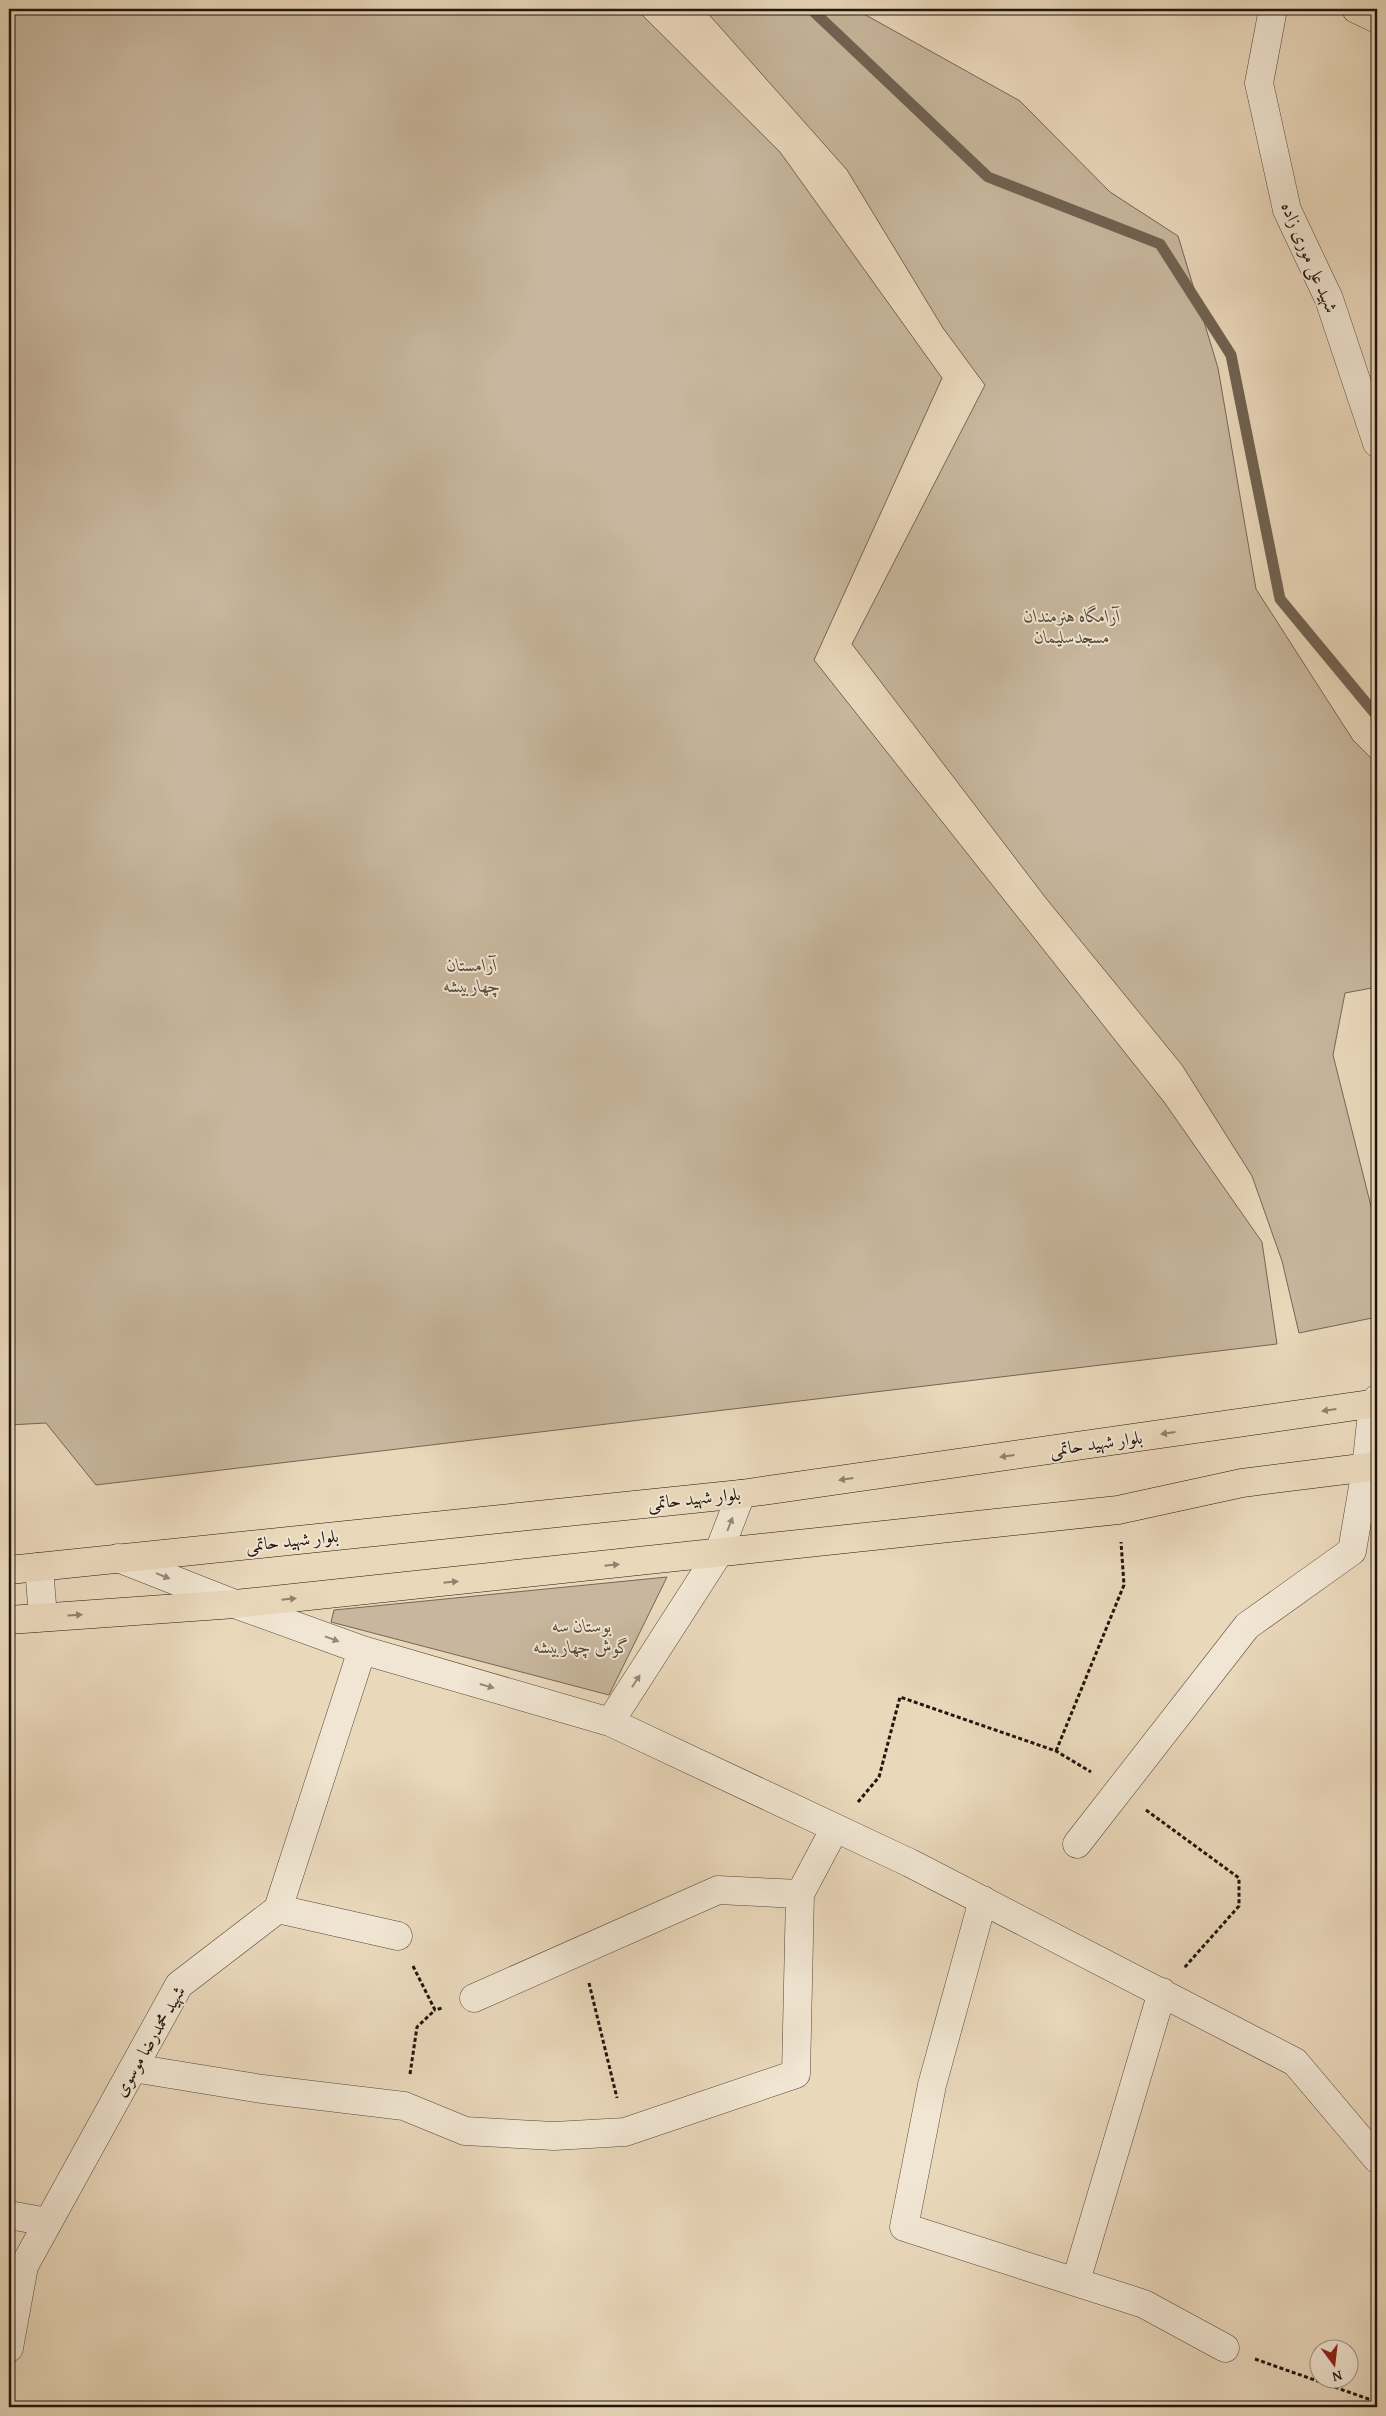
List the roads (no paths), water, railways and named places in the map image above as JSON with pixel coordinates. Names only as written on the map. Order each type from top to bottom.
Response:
[{"type":"main road","points":[[1356,9],[1377,19]]},
{"type":"main road","name":"بلوار شهید حاتمی","points":[[9,1570],[741,1494],[1376,1402]]},
{"type":"main road","points":[[9,1620],[235,1604],[1118,1510],[1242,1483],[1372,1468]]},
{"type":"street","name":"شهید علی موری زاده","points":[[1273,9],[1259,83],[1287,210],[1329,299],[1377,443]]},
{"type":"street","points":[[1077,1844],[1247,1626],[1352,1550],[1372,1468],[1376,1402]]},
{"type":"street","points":[[610,1722],[718,1554],[741,1494]]},
{"type":"street","points":[[118,1558],[235,1604],[362,1650],[610,1722],[910,1863],[1295,2062],[1377,2159]]},
{"type":"street","points":[[39,1568],[42,1618]]},
{"type":"street","points":[[362,1650],[278,1910],[398,1936]]},
{"type":"street","points":[[133,2068],[262,2089],[404,2106],[465,2131],[554,2136],[625,2132],[796,2074],[800,1894],[835,1828]]},
{"type":"street","points":[[474,1998],[718,1890],[800,1894]]},
{"type":"street","points":[[982,1900],[932,2085],[904,2227],[1144,2304],[1226,2348]]},
{"type":"street","name":"شهید محمدرضا موسوی","points":[[9,2348],[24,2266],[179,1985],[278,1910]]},
{"type":"street","points":[[1076,2281],[1162,1992]]},
{"type":"street","points":[[9,2215],[48,2222]]},
{"type":"waterway","points":[[811,9],[988,177],[1160,244],[1231,355],[1280,599],[1377,716]]},
{"type":"park label","name":"آرامگاه هنرمندان مسجدسلیمان","points":[[1072,625]]},
{"type":"park label","name":"آرامستان چهاربیشه","points":[[472,974]]},
{"type":"park label","name":"بوستان سه گوش چهاربیشه","points":[[582,1635]]}]
